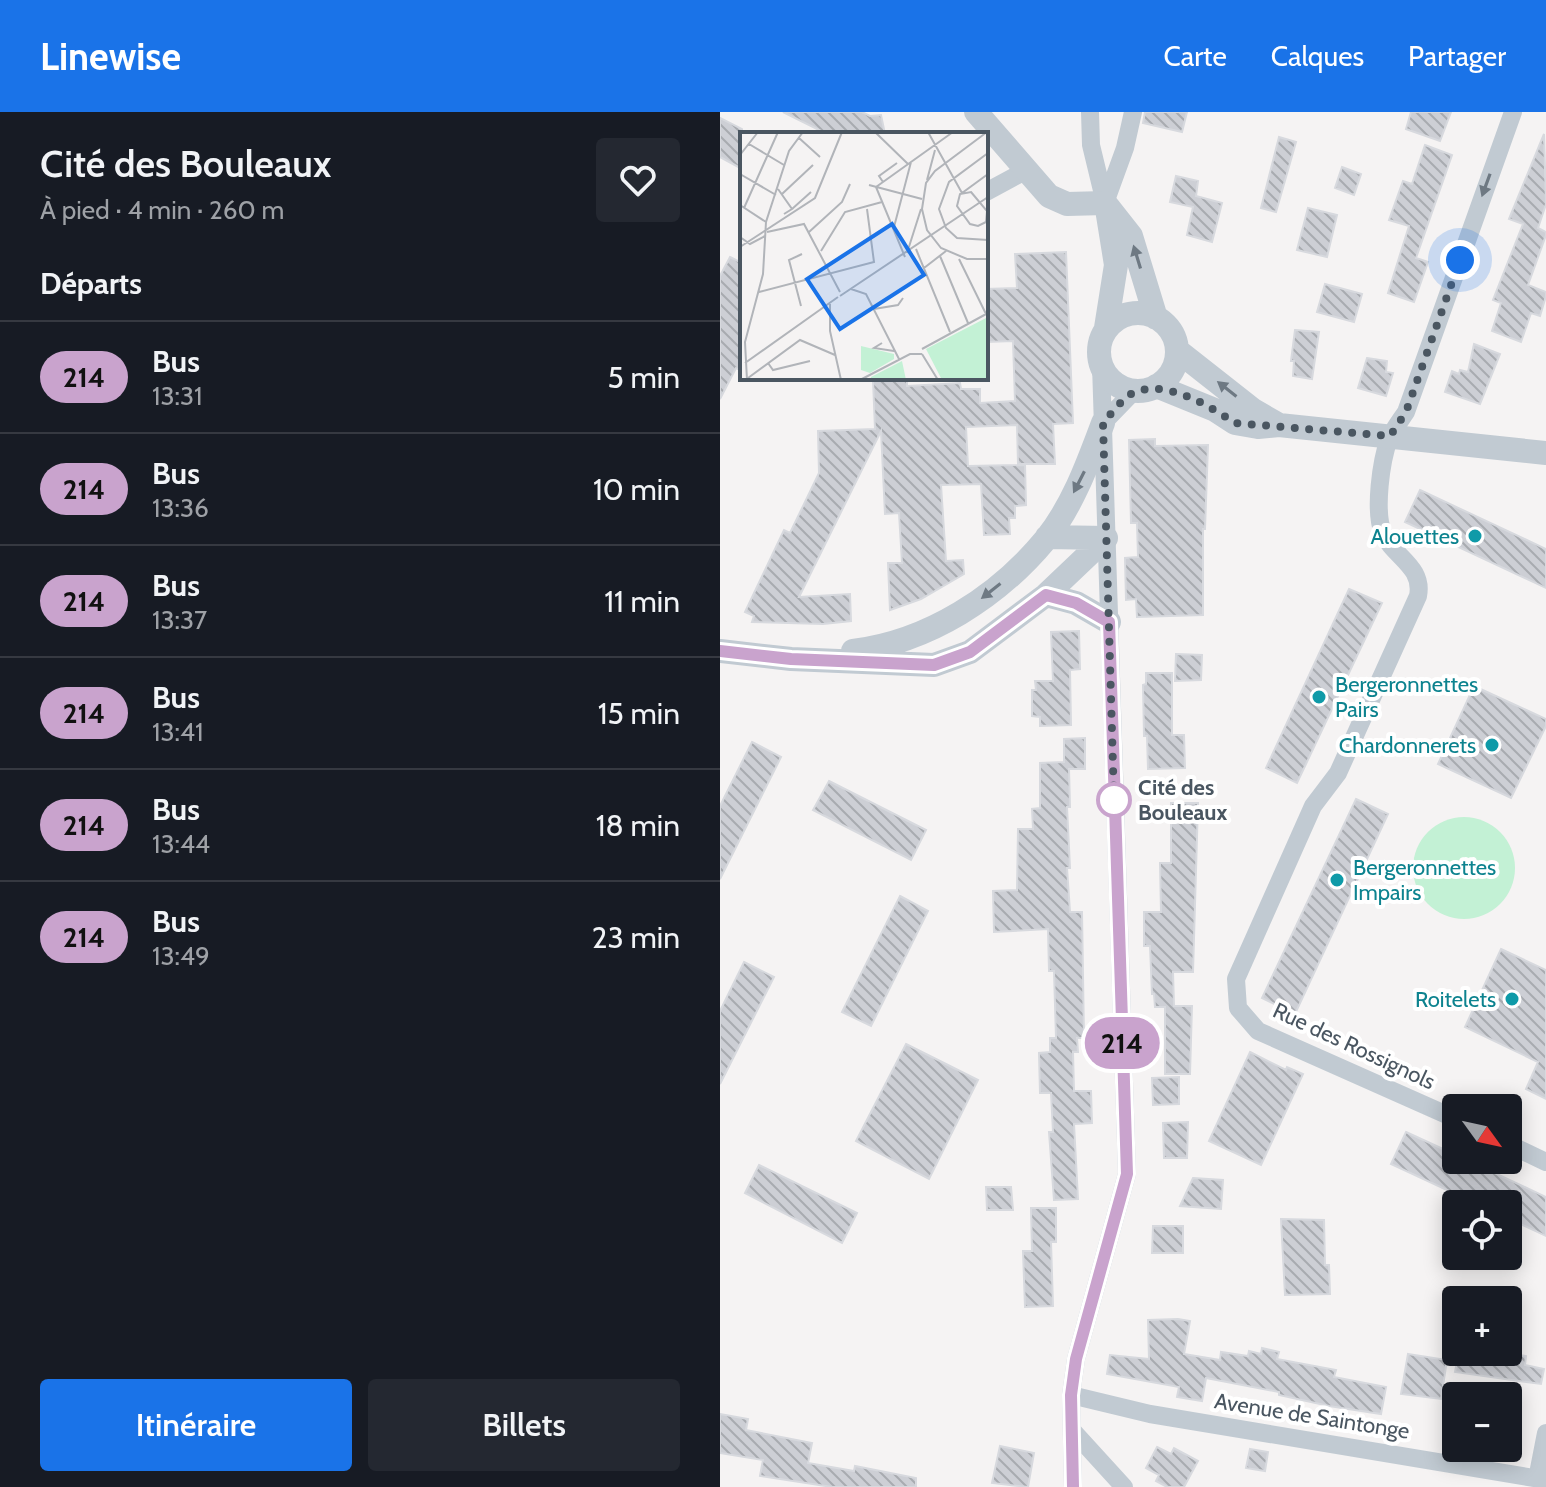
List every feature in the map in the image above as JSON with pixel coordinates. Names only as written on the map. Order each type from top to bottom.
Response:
[{"type":"street","points":[[976,112],[1049,196],[1067,204],[1105,203]]},
{"type":"street","points":[[1073,1487],[1071,1395],[1076,1359],[1127,1174],[1101,365],[1098,352],[1106,328],[1116,265],[1091,145],[1090,112]]},
{"type":"street","points":[[1105,203],[1125,148],[1133,112]]},
{"type":"street","points":[[1390,436],[1406,412],[1513,112]]},
{"type":"street","points":[[988,191],[1027,170]]},
{"type":"street","points":[[1105,203],[1131,236],[1156,318]]},
{"type":"street","points":[[1106,328],[1117,318],[1130,313],[1145,313],[1156,318],[1168,327],[1178,351],[1253,410],[1279,425]]},
{"type":"street","points":[[791,659],[878,648],[962,613],[1013,574],[1047,537],[1082,479],[1103,423],[1144,389],[1168,377],[1175,366],[1178,351]]},
{"type":"street","points":[[1101,365],[1107,377],[1118,386],[1144,389],[1215,410],[1235,423],[1546,453]]},
{"type":"street","name":"Rue des Rossignols","points":[[1390,436],[1382,471],[1379,508],[1383,534],[1417,575],[1418,596],[1338,773],[1313,806],[1236,979],[1238,1008],[1258,1031],[1442,1113]]},
{"type":"street","points":[[1047,537],[1106,538]]},
{"type":"street","points":[[720,651],[791,659],[934,665],[970,652],[1046,595],[1106,538]]},
{"type":"street","points":[[1046,595],[1076,603],[1109,622]]},
{"type":"street","points":[[1522,1151],[1546,1162]]},
{"type":"street","name":"Avenue de Saintonge","points":[[1071,1395],[1150,1414],[1542,1480]]},
{"type":"street","points":[[1072,1430],[1124,1487]]},
{"type":"street","points":[[1542,1480],[1546,1433]]},
{"type":"street","points":[[1478,1467],[1496,1487]]},
{"type":"green space","points":[[1464,817],[1483,821],[1500,832],[1511,849],[1515,868],[1511,887],[1500,904],[1483,915],[1464,919],[1445,915],[1428,904],[1417,887],[1413,868],[1417,849],[1428,832],[1445,821]]},
{"type":"building","points":[[783,112],[862,112],[870,116],[881,115],[885,132],[823,132]]},
{"type":"building","points":[[1145,112],[1187,112],[1182,132],[1143,123]]},
{"type":"building","points":[[1411,112],[1451,112],[1440,141],[1406,129]]},
{"type":"building","points":[[720,118],[742,129],[740,168],[720,157]]},
{"type":"building","points":[[1544,134],[1546,204],[1538,228],[1546,235],[1528,285],[1546,292],[1546,296],[1540,316],[1531,313],[1521,342],[1492,331],[1501,303],[1493,300],[1523,224],[1509,219]]},
{"type":"building","points":[[1279,137],[1296,142],[1276,212],[1261,208]]},
{"type":"building","points":[[1425,145],[1452,155],[1416,258],[1428,262],[1414,302],[1388,293],[1409,226],[1389,220],[1403,181],[1412,184]]},
{"type":"building","points":[[1342,167],[1361,174],[1354,195],[1335,188]]},
{"type":"building","points":[[1176,176],[1198,181],[1196,196],[1222,203],[1212,242],[1187,235],[1193,207],[1170,202]]},
{"type":"building","points":[[1308,208],[1337,215],[1327,257],[1297,250]]},
{"type":"building","points":[[1066,252],[1073,423],[1053,424],[1055,464],[1018,464],[1017,425],[966,427],[968,466],[1025,465],[1026,505],[1015,506],[1015,518],[1009,518],[1010,534],[984,535],[981,484],[941,485],[946,561],[963,560],[964,574],[921,599],[890,610],[888,563],[902,563],[899,513],[885,514],[881,431],[799,597],[850,594],[851,621],[823,624],[752,622],[754,616],[745,612],[784,530],[790,533],[819,473],[818,431],[875,429],[873,380],[907,380],[907,386],[960,383],[961,389],[980,389],[980,403],[1015,401],[1013,341],[988,342],[988,289],[1017,288],[1015,254]]},
{"type":"building","points":[[730,257],[740,262],[740,370],[736,368],[720,399],[720,276]]},
{"type":"building","points":[[1325,284],[1362,294],[1354,322],[1317,312]]},
{"type":"building","points":[[1295,330],[1319,332],[1312,379],[1293,376],[1294,361],[1291,361]]},
{"type":"building","points":[[1474,344],[1500,354],[1480,404],[1445,392],[1452,371],[1459,374],[1460,370],[1468,372]]},
{"type":"building","points":[[1367,358],[1387,361],[1386,372],[1393,373],[1386,396],[1358,388]]},
{"type":"building","points":[[1155,439],[1155,446],[1208,445],[1203,529],[1203,615],[1137,617],[1136,599],[1126,600],[1125,558],[1138,557],[1137,523],[1131,523],[1129,440]]},
{"type":"building","name":"Alouettes","points":[[1420,490],[1546,549],[1546,588],[1405,522]]},
{"type":"building","name":"Bergeronnettes Pairs","points":[[1349,589],[1382,603],[1297,783],[1266,768]]},
{"type":"building","points":[[1079,631],[1080,669],[1070,670],[1071,725],[1040,726],[1040,717],[1032,716],[1032,690],[1036,690],[1035,681],[1053,681],[1051,632]]},
{"type":"building","points":[[1176,654],[1202,655],[1201,680],[1175,681]]},
{"type":"building","points":[[1146,673],[1172,673],[1172,735],[1184,735],[1185,768],[1148,769],[1147,736],[1144,736],[1143,685],[1146,684]]},
{"type":"building","name":"Chardonnerets","points":[[1474,686],[1546,719],[1546,726],[1511,798],[1438,764]]},
{"type":"building","points":[[1085,738],[1085,769],[1069,769],[1070,868],[1067,868],[1070,912],[1082,912],[1084,1038],[1077,1038],[1078,1052],[1073,1052],[1074,1091],[1091,1091],[1092,1123],[1074,1124],[1078,1199],[1054,1200],[1049,1132],[1053,1132],[1051,1093],[1040,1093],[1039,1053],[1050,1052],[1050,1038],[1056,1038],[1054,971],[1049,971],[1048,929],[994,932],[993,891],[1017,890],[1018,829],[1033,829],[1032,809],[1040,808],[1040,763],[1064,762],[1064,739]]},
{"type":"building","points":[[752,742],[781,757],[720,879],[720,806]]},
{"type":"building","points":[[829,781],[926,830],[911,860],[813,810]]},
{"type":"building","name":"Bergeronnettes Impairs","points":[[1356,799],[1388,814],[1295,1014],[1262,998]]},
{"type":"building","points":[[1171,803],[1198,803],[1193,972],[1173,972],[1174,1006],[1192,1006],[1190,1074],[1165,1074],[1165,1007],[1155,1007],[1150,946],[1144,946],[1144,912],[1161,912],[1160,863],[1171,863]]},
{"type":"building","points":[[900,896],[928,911],[871,1026],[842,1012]]},
{"type":"building","name":"Roitelets","points":[[1501,949],[1546,970],[1546,1099],[1526,1089],[1538,1062],[1465,1027]]},
{"type":"building","points":[[744,962],[774,977],[720,1084],[720,1011]]},
{"type":"building","points":[[906,1044],[978,1080],[929,1179],[856,1141]]},
{"type":"building","points":[[1250,1052],[1286,1070],[1287,1067],[1303,1074],[1261,1165],[1209,1141]]},
{"type":"building","points":[[1179,1077],[1179,1104],[1153,1105],[1152,1078]]},
{"type":"building","points":[[1188,1122],[1187,1158],[1164,1158],[1163,1123]]},
{"type":"building","points":[[1406,1132],[1442,1149],[1442,1174],[1497,1174],[1546,1197],[1546,1236],[1522,1225],[1522,1190],[1447,1190],[1391,1164]]},
{"type":"building","points":[[759,1165],[857,1213],[842,1243],[745,1193]]},
{"type":"building","points":[[1193,1178],[1223,1180],[1221,1209],[1180,1206]]},
{"type":"building","points":[[986,1187],[1011,1187],[1013,1210],[987,1210]]},
{"type":"building","points":[[1031,1208],[1056,1208],[1056,1242],[1051,1242],[1053,1306],[1025,1307],[1023,1251],[1032,1251]]},
{"type":"building","points":[[1281,1219],[1324,1220],[1325,1265],[1329,1265],[1330,1294],[1285,1295]]},
{"type":"building","points":[[1153,1226],[1183,1226],[1183,1253],[1152,1253]]},
{"type":"building","points":[[1148,1320],[1190,1321],[1184,1354],[1220,1360],[1221,1352],[1248,1356],[1249,1351],[1261,1354],[1262,1348],[1279,1352],[1277,1359],[1336,1370],[1334,1377],[1386,1387],[1381,1414],[1329,1406],[1279,1395],[1279,1392],[1206,1378],[1202,1401],[1177,1397],[1179,1387],[1107,1374],[1110,1355],[1149,1359]]},
{"type":"building","points":[[1408,1354],[1442,1359],[1442,1366],[1446,1366],[1441,1399],[1401,1394]]},
{"type":"building","points":[[1522,1355],[1526,1356],[1525,1365],[1544,1369],[1541,1384],[1455,1372],[1456,1366],[1522,1366]]},
{"type":"building","points":[[720,1414],[748,1419],[746,1430],[812,1443],[808,1463],[854,1471],[855,1466],[916,1478],[916,1487],[832,1487],[760,1476],[763,1460],[720,1453]]},
{"type":"building","points":[[1000,1446],[1034,1453],[1028,1487],[992,1483]]},
{"type":"building","points":[[1157,1447],[1171,1454],[1174,1448],[1198,1461],[1184,1487],[1167,1487],[1156,1481],[1159,1475],[1146,1468]]},
{"type":"building","points":[[1250,1449],[1268,1452],[1265,1471],[1246,1468]]},
{"type":"bus line","name":"214","points":[[720,651],[791,659],[934,665],[970,652],[1046,595],[1076,603],[1109,622],[1127,1174],[1076,1359],[1071,1395],[1073,1487]]},
{"type":"place","name":"Alouettes","points":[[1475,536]]},
{"type":"place","name":"Bergeronnettes Pairs","points":[[1319,697]]},
{"type":"place","name":"Chardonnerets","points":[[1492,745]]},
{"type":"place","name":"Cité des Bouleaux","points":[[1114,800]]},
{"type":"place","name":"Bergeronnettes Impairs","points":[[1337,880]]},
{"type":"place","name":"Roitelets","points":[[1512,999]]},
{"type":"route","points":[[1114,800],[1103,423],[1133,392],[1156,386],[1194,400],[1235,423],[1390,436],[1406,412],[1460,260]]}]
